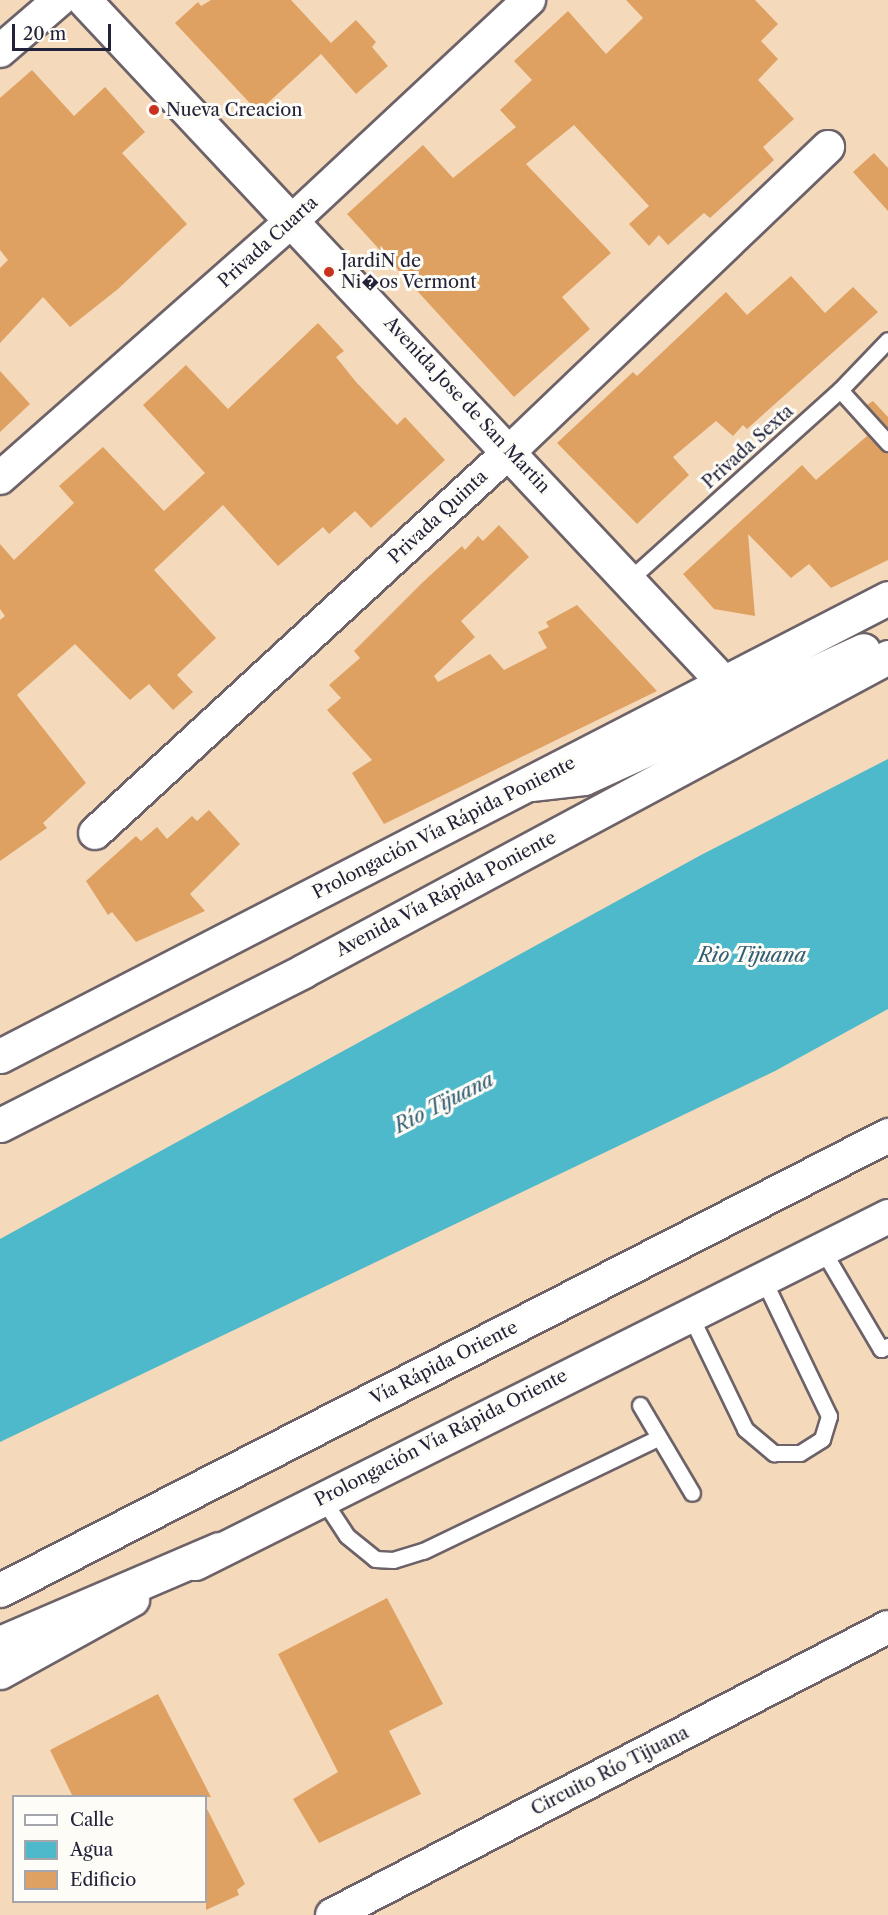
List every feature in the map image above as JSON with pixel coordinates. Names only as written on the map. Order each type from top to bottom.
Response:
[{"type":"main road","name":"Avenida Jose de San Martin","points":[[84,0],[630,579],[723,682]]},
{"type":"main road","name":"Prolongación Vía Rápida Poniente","points":[[0,1056],[888,598]]},
{"type":"main road","points":[[531,784],[584,778],[689,732],[815,669],[888,643]]},
{"type":"main road","name":"Avenida Vía Rápida Poniente","points":[[0,1125],[303,971],[888,657]]},
{"type":"main road","name":"Vía Rápida Oriente","points":[[0,1590],[888,1135]]},
{"type":"main road","name":"Prolongación Vía Rápida Oriente","points":[[0,1672],[219,1549],[888,1216]]},
{"type":"main road","points":[[0,1643],[219,1549]]},
{"type":"street","points":[[0,51],[59,0]]},
{"type":"street","name":"Privada Cuarta","points":[[0,478],[293,220],[529,0]]},
{"type":"street","name":"Privada Quinta","points":[[94,833],[510,451],[828,147]]},
{"type":"street","name":"Circuito Río Tijuana","points":[[332,1915],[888,1627]]},
{"type":"lane","name":"Privada Sexta","points":[[630,579],[840,390],[888,340]]},
{"type":"lane","points":[[840,390],[888,443]]},
{"type":"lane","points":[[822,1249],[886,1352]]},
{"type":"lane","points":[[690,1315],[745,1429],[774,1453],[800,1453],[822,1439],[829,1416],[763,1279]]},
{"type":"lane","points":[[640,1405],[692,1493]]},
{"type":"lane","points":[[322,1498],[347,1536],[375,1559],[393,1560],[423,1551],[658,1438]]},
{"type":"water","name":"Rio Tijuana","points":[[888,759],[888,1009],[775,1071],[0,1442],[0,1239],[701,855]]},
{"type":"building","points":[[211,0],[291,0],[331,43],[356,20],[376,42],[372,47],[388,66],[356,94],[321,54],[258,112],[175,23],[198,2],[201,6]]},
{"type":"building","points":[[626,0],[755,0],[778,24],[761,41],[778,59],[758,80],[794,119],[763,147],[774,160],[710,218],[704,213],[668,245],[659,235],[649,246],[629,224],[649,206],[574,125],[526,164],[611,253],[562,297],[590,329],[514,397],[347,214],[423,145],[453,178],[516,127],[500,110],[532,80],[514,61],[568,11],[606,54],[643,18]]},
{"type":"building","points":[[32,70],[74,116],[105,87],[145,132],[122,153],[187,224],[118,289],[70,327],[43,297],[0,343],[0,268],[8,260],[0,250],[0,98]]},
{"type":"building","points":[[874,153],[888,168],[888,211],[853,172]]},
{"type":"building","points":[[791,276],[825,313],[853,287],[878,312],[747,429],[743,425],[733,436],[716,421],[673,457],[689,475],[637,524],[557,443],[633,372],[637,376],[726,292],[747,315]]},
{"type":"building","points":[[318,323],[344,351],[336,357],[356,382],[397,425],[405,417],[445,460],[371,528],[355,511],[329,534],[323,527],[278,566],[223,505],[154,570],[216,638],[177,675],[193,692],[173,710],[149,684],[130,700],[75,644],[17,695],[86,783],[43,823],[47,828],[0,861],[0,620],[5,616],[0,609],[0,544],[14,560],[74,503],[59,486],[103,447],[164,511],[205,473],[143,405],[186,365],[228,409]]},
{"type":"building","points":[[0,371],[30,404],[0,432]]},
{"type":"building","points":[[873,401],[888,417],[888,428],[867,405]]},
{"type":"building","points":[[853,419],[888,453],[888,560],[831,588],[809,564],[791,578],[748,534],[755,616],[714,609],[683,574],[802,465],[816,480],[867,436]]},
{"type":"building","points":[[499,525],[529,557],[461,621],[475,637],[434,676],[438,682],[490,654],[504,670],[547,648],[538,632],[549,627],[546,622],[577,605],[657,691],[384,824],[352,773],[372,760],[327,710],[341,698],[329,685],[360,658],[354,651],[422,583],[462,546],[465,550],[478,536],[483,541]]},
{"type":"building","points":[[209,810],[240,844],[190,894],[205,911],[136,942],[112,912],[108,915],[86,881],[136,836],[141,841],[157,827],[167,839],[192,816],[197,821]]},
{"type":"building","points":[[387,1598],[443,1704],[389,1731],[421,1794],[319,1843],[293,1799],[338,1772],[278,1654]]},
{"type":"building","points":[[158,1694],[211,1797],[207,1795],[72,1795],[50,1750]]},
{"type":"building","points":[[207,1809],[245,1884],[237,1890],[239,1895],[206,1910]]},
{"type":"place","name":"Nueva Creacion","points":[[154,110]]},
{"type":"place","name":"JardiN de Ni�os Vermont","points":[[329,272]]},
{"type":"water label","name":"Río Tijuana","points":[[444,1103]]}]
